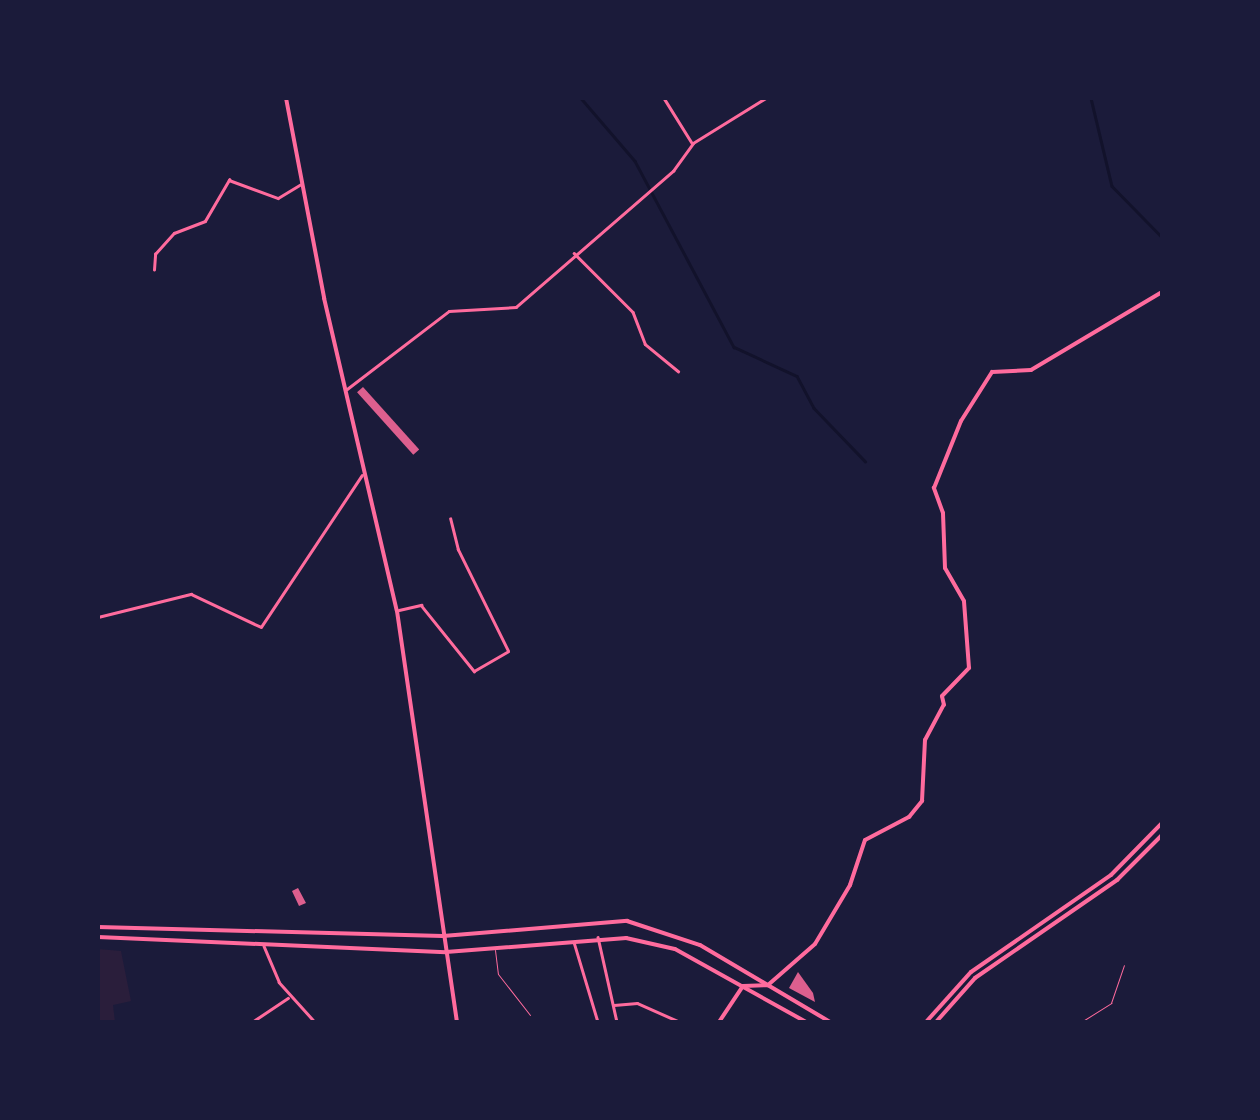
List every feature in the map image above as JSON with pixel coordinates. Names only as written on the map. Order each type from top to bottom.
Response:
[{"type":"street","points":[[286,98],[300,185],[396,611],[457,1022]]},
{"type":"street","points":[[475,98],[487,98]]},
{"type":"street","points":[[664,98],[693,143]]},
{"type":"street","points":[[345,390],[448,310],[512,309],[573,252],[673,171],[693,143],[766,98]]},
{"type":"street","points":[[154,270],[155,254],[174,233],[205,221],[229,180],[278,198],[300,185]]},
{"type":"street","points":[[573,252],[633,312],[645,344],[678,370]]},
{"type":"street","points":[[743,986],[768,985],[818,941],[857,871],[864,840],[920,806],[927,784],[925,740],[944,706],[942,696],[969,670],[964,601],[944,568],[943,513],[934,488],[961,421],[996,370],[1031,370],[1162,292]]},
{"type":"street","points":[[98,617],[192,594],[261,627],[364,474]]},
{"type":"street","points":[[396,611],[421,605],[474,671],[508,651],[458,550],[450,519]]},
{"type":"street","points":[[926,1022],[971,972],[1111,875],[1162,823]]},
{"type":"street","points":[[936,1022],[975,978],[1118,880],[1162,835]]},
{"type":"street","points":[[98,927],[443,936],[627,921],[668,930],[830,1022]]},
{"type":"street","points":[[98,938],[446,952],[598,938],[674,949],[806,1022]]},
{"type":"street","points":[[598,938],[618,1022]]},
{"type":"street","points":[[574,940],[598,1022]]},
{"type":"street","points":[[264,944],[290,996],[315,1022]]},
{"type":"street","points":[[718,1022],[743,986]]},
{"type":"street","points":[[252,1022],[290,996]]},
{"type":"street","points":[[613,1005],[638,1003],[680,1022]]},
{"type":"lane","points":[[494,949],[498,974],[530,1015]]},
{"type":"lane","points":[[1082,1022],[1111,1004],[1124,965]]},
{"type":"shaded area","points":[[98,949],[121,951],[131,1001],[113,1005],[115,1022],[98,1022]]},
{"type":"building","points":[[363,387],[419,449],[413,455],[357,392]]},
{"type":"building","points":[[298,888],[306,903],[299,906],[292,891]]},
{"type":"building","points":[[798,972],[813,993],[815,1002],[789,988]]},
{"type":"waterway","points":[[581,98],[635,161],[734,347],[797,376],[814,408],[865,461]]},
{"type":"waterway","points":[[1091,98],[1112,186],[1162,237]]}]
